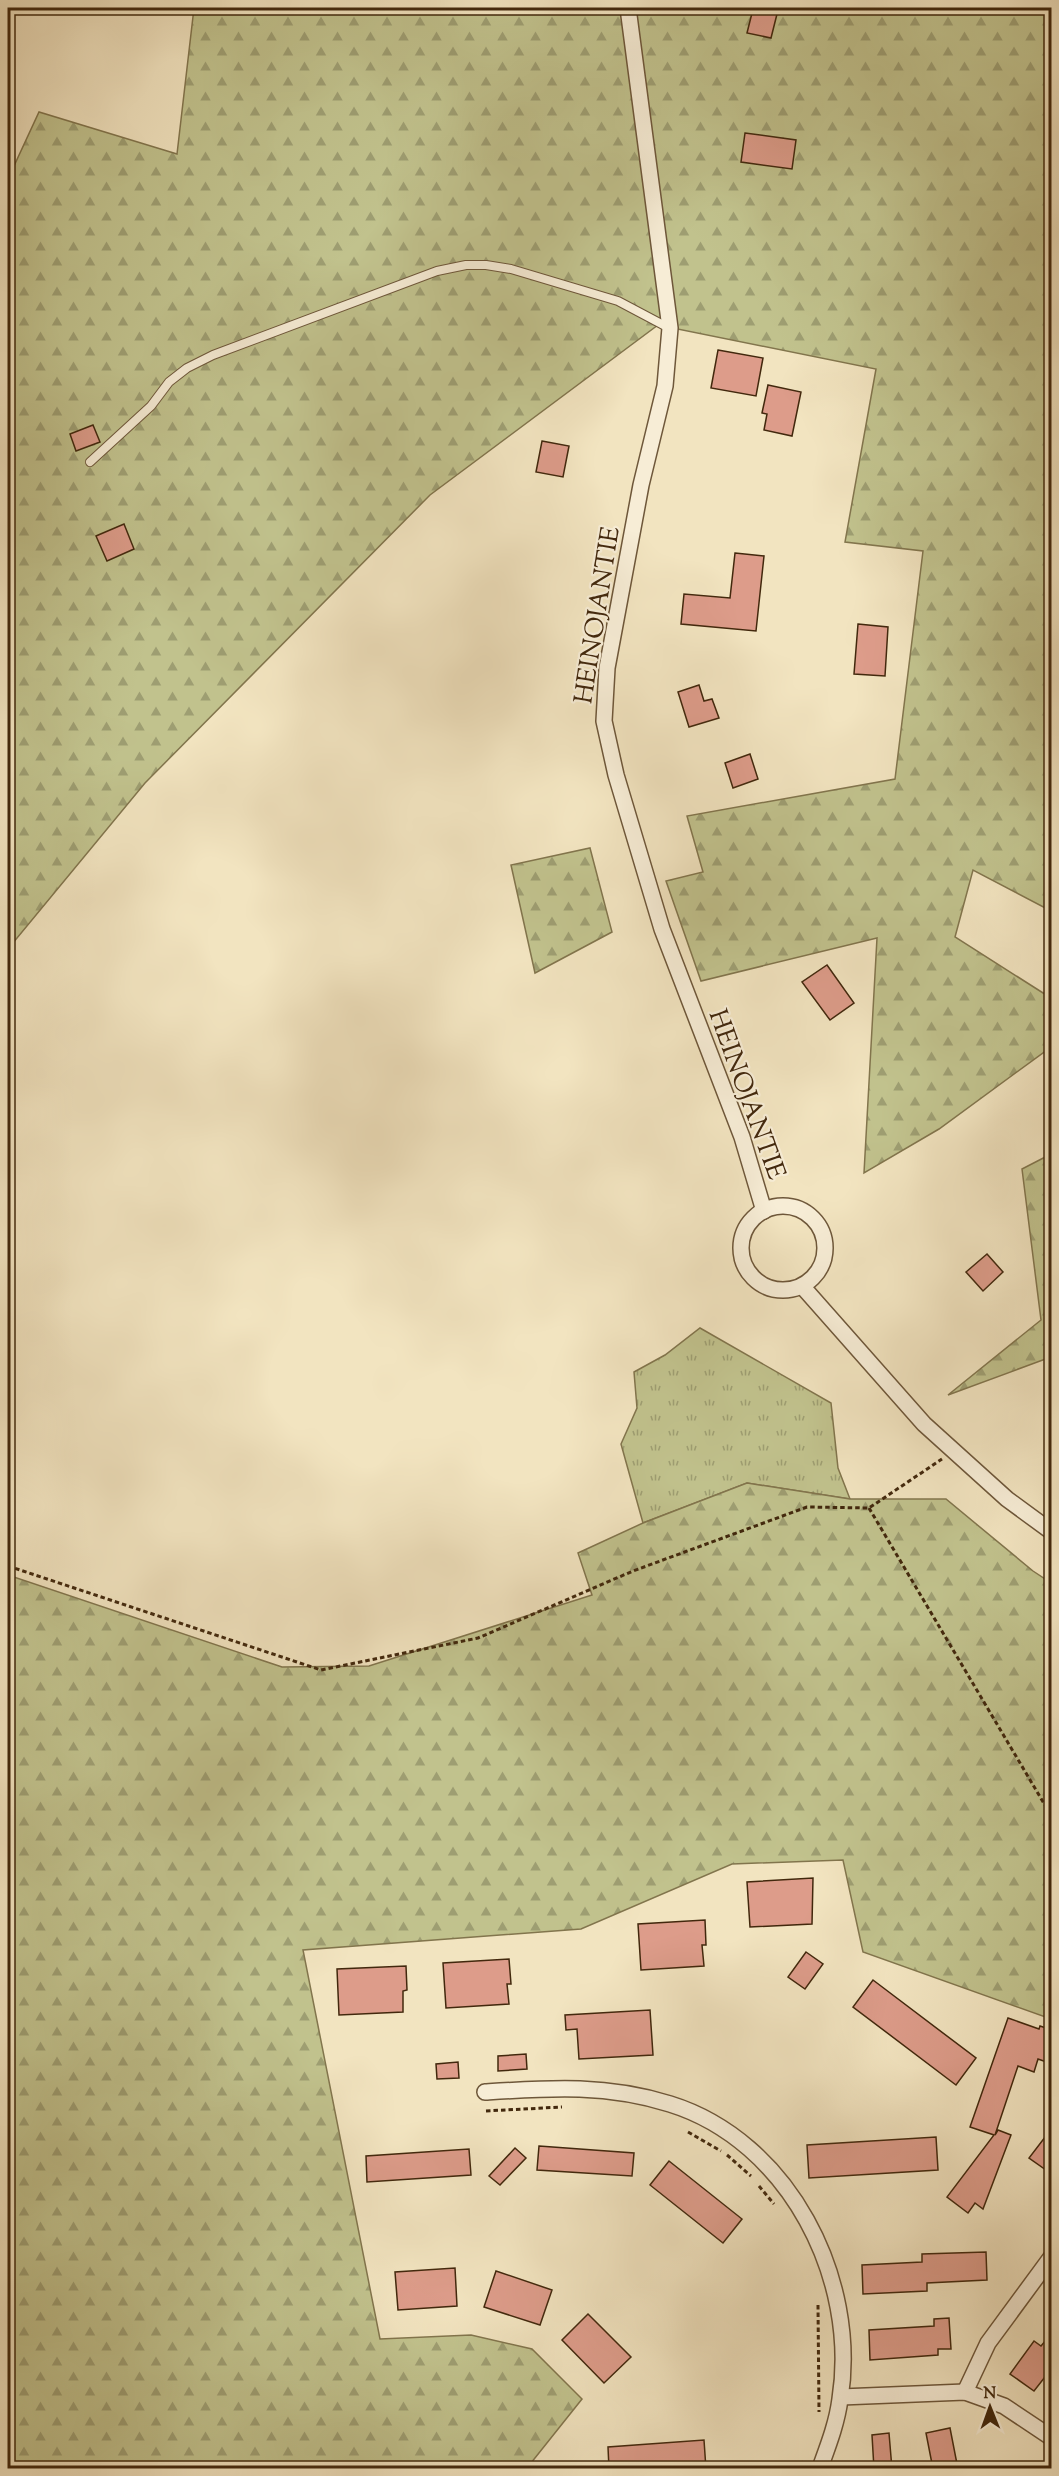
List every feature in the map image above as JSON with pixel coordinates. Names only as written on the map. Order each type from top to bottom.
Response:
[{"type":"street","name":"HEINOJANTIE","points":[[628,8],[670,328],[664,386],[641,485],[607,668],[604,721],[616,775],[662,929],[742,1137],[764,1211]]},
{"type":"street","points":[[777,1207],[790,1207],[804,1211],[822,1231],[825,1258],[819,1271],[802,1286],[783,1290],[769,1288],[756,1281],[747,1270],[742,1257],[741,1243],[745,1230],[753,1219],[764,1211],[777,1207]]},
{"type":"street","points":[[802,1286],[924,1424],[1007,1499],[1052,1532]]},
{"type":"street","points":[[485,2092],[590,2088],[638,2095],[672,2104],[703,2117],[737,2139],[770,2169],[796,2202],[816,2237],[827,2263],[840,2318],[843,2361],[840,2397],[836,2420],[820,2469]]},
{"type":"street","points":[[965,2392],[988,2343],[1052,2256]]},
{"type":"street","points":[[840,2397],[965,2392],[1004,2406],[1052,2438]]},
{"type":"lane","points":[[90,462],[151,406],[170,382],[187,368],[224,351],[437,271],[476,265],[511,269],[618,301],[670,328]]},
{"type":"path","points":[[8,1566],[321,1670],[478,1638],[633,1571],[807,1507],[869,1508],[953,1452]]},
{"type":"path","points":[[869,1508],[1052,1817]]},
{"type":"path","points":[[486,2111],[566,2107]]},
{"type":"path","points":[[680,2128],[725,2154],[755,2181],[779,2211]]},
{"type":"path","points":[[818,2299],[820,2316],[819,2416]]},
{"type":"path","points":[[800,2469],[804,2460]]},
{"type":"green space","points":[[194,8],[1051,8],[1051,911],[973,870],[955,937],[1051,998],[1051,1047],[939,1129],[864,1173],[877,938],[701,981],[666,881],[703,872],[687,816],[895,779],[923,551],[845,542],[876,369],[658,325],[430,495],[145,783],[8,949],[8,179],[39,112],[177,154]]},
{"type":"green space","points":[[590,848],[612,932],[535,973],[511,865]]},
{"type":"green space","points":[[1051,1154],[1051,1357],[948,1395],[1041,1320],[1022,1169]]},
{"type":"green space","points":[[700,1328],[831,1403],[838,1468],[850,1499],[747,1483],[643,1523],[621,1444],[637,1408],[634,1372],[665,1355]]},
{"type":"green space","points":[[747,1483],[850,1499],[946,1499],[1033,1571],[1051,1583],[1051,2019],[863,1952],[843,1860],[732,1864],[581,1929],[303,1950],[380,2339],[471,2335],[532,2349],[582,2399],[527,2468],[8,2468],[8,1575],[282,1667],[369,1666],[592,1595],[578,1553],[643,1523]]},
{"type":"building","points":[[753,9],[777,14],[771,38],[747,33]]},
{"type":"building","points":[[745,133],[796,140],[792,169],[741,162]]},
{"type":"building","points":[[718,350],[763,358],[756,396],[711,388]]},
{"type":"building","points":[[768,385],[801,392],[792,436],[764,430],[767,414],[762,413]]},
{"type":"building","points":[[93,425],[100,442],[76,451],[70,434]]},
{"type":"building","points":[[542,441],[569,446],[563,477],[536,472]]},
{"type":"building","points":[[124,524],[134,549],[107,561],[96,536]]},
{"type":"building","points":[[735,553],[764,556],[756,631],[681,624],[684,594],[730,598]]},
{"type":"building","points":[[858,624],[888,627],[885,676],[854,674]]},
{"type":"building","points":[[699,685],[704,701],[712,699],[719,718],[689,727],[678,692]]},
{"type":"building","points":[[750,754],[758,779],[733,788],[725,763]]},
{"type":"building","points":[[827,965],[854,1003],[830,1020],[802,982]]},
{"type":"building","points":[[987,1254],[1003,1272],[983,1291],[966,1272]]},
{"type":"building","points":[[813,1878],[812,1924],[750,1927],[747,1882]]},
{"type":"building","points":[[705,1920],[706,1945],[702,1945],[704,1966],[641,1970],[638,1924]]},
{"type":"building","points":[[806,1952],[823,1964],[805,1989],[788,1977]]},
{"type":"building","points":[[509,1959],[511,1984],[507,1984],[509,2004],[446,2008],[443,1963]]},
{"type":"building","points":[[406,1966],[407,1990],[403,1991],[403,2012],[339,2015],[337,1969]]},
{"type":"building","points":[[873,1980],[976,2058],[956,2085],[853,2007]]},
{"type":"building","points":[[650,2010],[653,2055],[579,2059],[577,2029],[566,2030],[565,2015]]},
{"type":"building","points":[[1008,2018],[1039,2029],[1040,2026],[1052,2030],[1052,2064],[1038,2059],[1034,2072],[1018,2066],[995,2135],[998,2130],[1011,2135],[983,2209],[975,2203],[968,2213],[947,2197],[994,2135],[970,2127]]},
{"type":"building","points":[[526,2054],[527,2069],[498,2071],[498,2056]]},
{"type":"building","points":[[458,2062],[459,2078],[437,2079],[436,2064]]},
{"type":"building","points":[[1052,2128],[1052,2162],[1046,2170],[1029,2158]]},
{"type":"building","points":[[936,2137],[938,2170],[809,2178],[807,2145]]},
{"type":"building","points":[[539,2146],[634,2153],[632,2176],[537,2170]]},
{"type":"building","points":[[515,2148],[526,2158],[500,2185],[489,2176]]},
{"type":"building","points":[[469,2149],[471,2175],[367,2182],[366,2156]]},
{"type":"building","points":[[669,2161],[742,2219],[723,2243],[650,2185]]},
{"type":"building","points":[[986,2252],[987,2280],[927,2283],[927,2291],[863,2294],[862,2265],[922,2262],[922,2254]]},
{"type":"building","points":[[455,2268],[457,2306],[398,2310],[395,2272]]},
{"type":"building","points":[[496,2271],[552,2290],[540,2325],[484,2307]]},
{"type":"building","points":[[588,2314],[631,2357],[604,2383],[562,2340]]},
{"type":"building","points":[[949,2318],[951,2349],[938,2349],[938,2355],[870,2360],[869,2330],[934,2326],[934,2319]]},
{"type":"building","points":[[1052,2333],[1052,2368],[1034,2391],[1010,2374],[1034,2341],[1041,2346]]},
{"type":"building","points":[[950,2428],[958,2469],[933,2469],[926,2433]]},
{"type":"building","points":[[889,2433],[892,2469],[874,2469],[872,2435]]},
{"type":"building","points":[[704,2440],[706,2469],[609,2469],[608,2447]]}]
